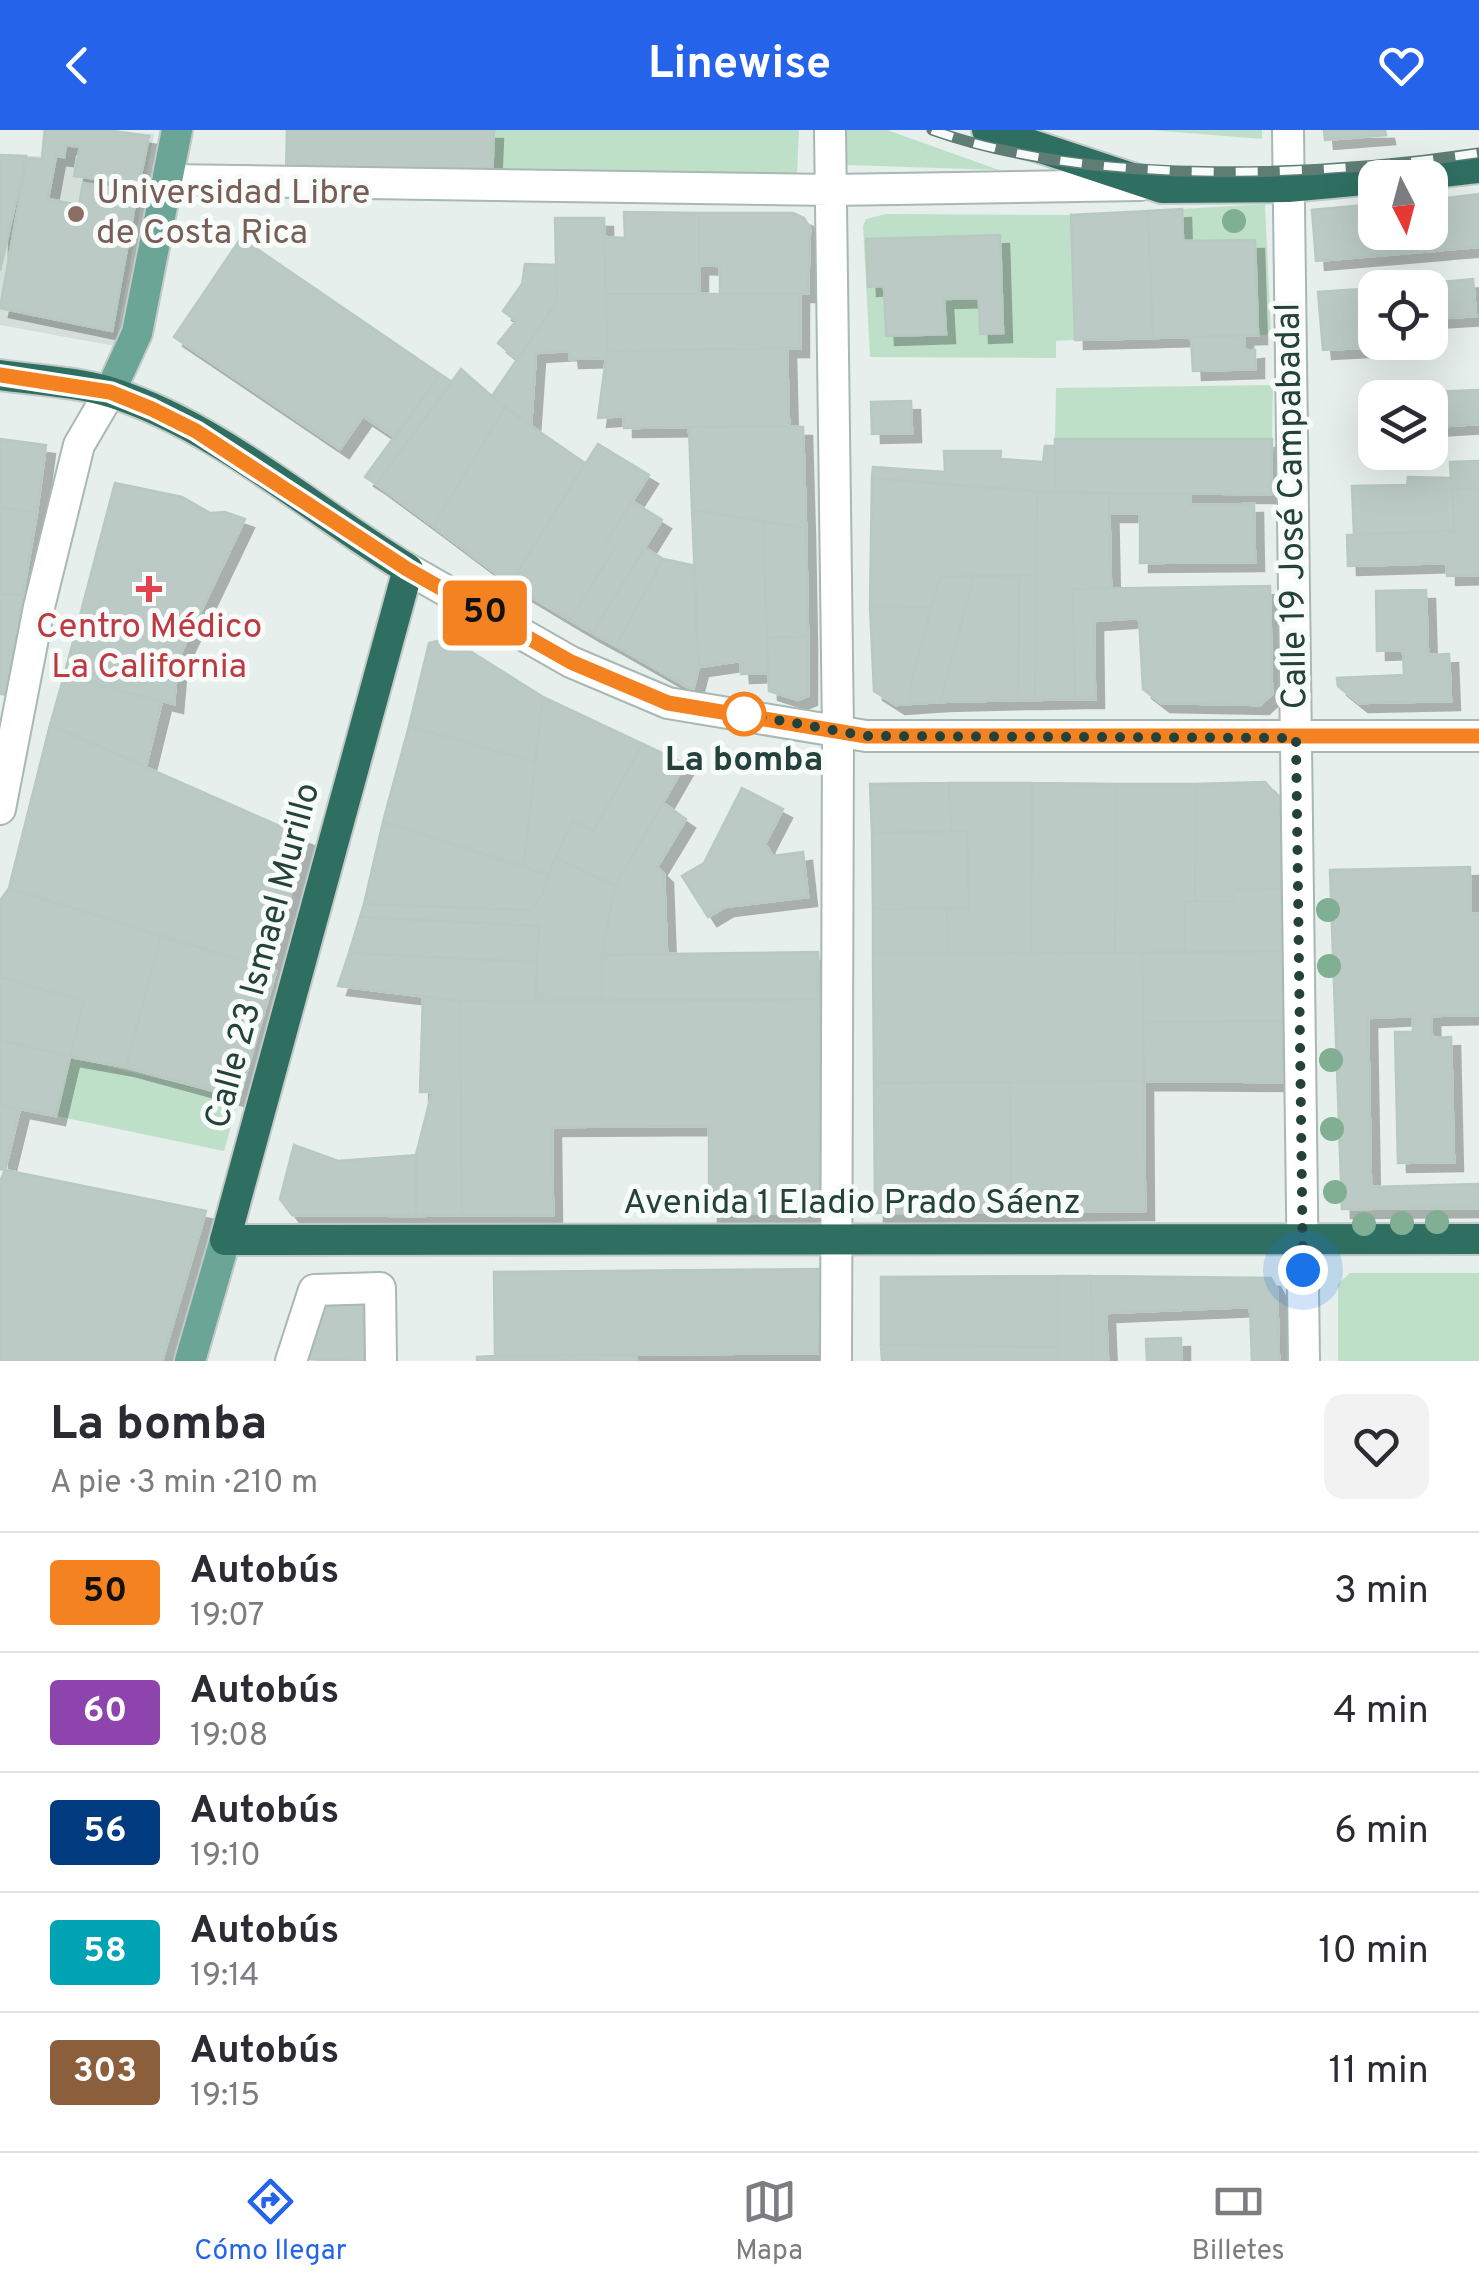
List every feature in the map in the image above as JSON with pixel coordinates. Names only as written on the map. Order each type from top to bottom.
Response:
[{"type":"highway","points":[[986,130],[1141,185],[1189,190],[1358,181]]},
{"type":"highway","points":[[1448,171],[1479,168]]},
{"type":"highway","points":[[0,375],[110,392],[196,431],[408,569]]},
{"type":"highway","name":"Calle 23 Ismael Murillo","points":[[225,1240],[408,569]]},
{"type":"highway","name":"Avenida 1 Eladio Prado Sáenz","points":[[225,1240],[838,1243],[1479,1239]]},
{"type":"main road","points":[[110,392],[137,333],[176,130]]},
{"type":"main road","name":"Calle 23 Ismael Murillo","points":[[190,1361],[225,1240]]},
{"type":"street","points":[[830,130],[838,731],[836,1361]]},
{"type":"street","name":"Calle 19 José Campabadal","points":[[1288,130],[1304,1361]]},
{"type":"street","points":[[167,180],[832,190],[1141,185]]},
{"type":"street","points":[[0,810],[39,607],[79,445],[110,392]]},
{"type":"street","points":[[408,569],[571,662],[668,703],[866,736],[1479,736]]},
{"type":"street","points":[[291,1361],[314,1290],[380,1288],[381,1361]]},
{"type":"street","points":[[202,1318],[210,1361]]},
{"type":"shaded area","name":"Universidad Libre de Costa Rica","points":[[43,130],[154,134],[115,346],[0,325],[0,271],[26,156],[41,156]]},
{"type":"green space","points":[[494,130],[799,130],[797,174],[492,176]]},
{"type":"green space","points":[[846,130],[887,130],[999,170],[847,165]]},
{"type":"green space","points":[[1150,130],[1262,130],[1262,139]]},
{"type":"green space","points":[[1265,204],[1271,334],[1258,335],[1255,240],[1183,241],[1182,209]]},
{"type":"green space","points":[[886,214],[1071,215],[1075,340],[1056,341],[1056,358],[870,357],[863,226],[866,219]],"holes":[[[999,235],[1003,332],[981,333],[979,298],[944,299],[945,334],[887,336],[884,286],[869,287],[867,239]]]},
{"type":"green space","points":[[1273,385],[1272,439],[1055,439],[1056,388]]},
{"type":"green space","points":[[70,1057],[239,1098],[224,1151],[56,1116]]},
{"type":"green space","points":[[1350,1273],[1479,1273],[1479,1361],[1338,1361],[1338,1284]]},
{"type":"building","name":"Universidad Libre de Costa Rica","points":[[45,130],[107,130],[149,136],[139,184],[74,176],[80,147],[66,145],[64,157],[56,156],[48,199],[79,205],[83,183],[137,193],[112,331],[0,308],[27,158],[42,159]]},
{"type":"building","points":[[287,130],[494,130],[492,176],[286,174]]},
{"type":"building","points":[[1324,130],[1385,130],[1386,135],[1325,140]]},
{"type":"building","points":[[0,155],[26,156],[0,271]]},
{"type":"building","points":[[1479,194],[1479,247],[1448,250],[1448,198]]},
{"type":"building","points":[[1358,206],[1358,250],[1443,250],[1316,261],[1312,210]]},
{"type":"building","points":[[1182,209],[1183,241],[1255,240],[1258,335],[1153,338],[1148,211]]},
{"type":"building","points":[[1148,211],[1153,338],[1075,340],[1071,215]]},
{"type":"building","points":[[624,212],[699,213],[699,294],[606,294],[604,237],[625,238]]},
{"type":"building","points":[[699,213],[793,213],[804,218],[810,228],[808,293],[720,293],[720,266],[699,265]]},
{"type":"building","points":[[555,218],[604,218],[607,351],[606,358],[570,359],[569,351],[536,353],[531,426],[492,396],[557,301]]},
{"type":"building","points":[[1000,235],[1003,333],[980,334],[979,298],[944,299],[946,334],[886,336],[884,286],[868,287],[866,239]]},
{"type":"building","points":[[241,238],[440,374],[396,438],[363,416],[340,449],[174,337]]},
{"type":"building","points":[[525,264],[556,265],[557,301],[518,360],[498,343],[516,321],[503,311],[522,284]]},
{"type":"building","points":[[1473,279],[1476,316],[1448,318],[1448,281]]},
{"type":"building","points":[[1358,289],[1358,348],[1323,350],[1318,292]]},
{"type":"building","points":[[606,294],[800,294],[800,348],[607,351]]},
{"type":"building","points":[[1244,335],[1245,351],[1255,350],[1255,369],[1193,371],[1191,337]]},
{"type":"building","points":[[787,348],[789,426],[624,428],[624,416],[598,418],[607,351]]},
{"type":"building","points":[[461,369],[505,408],[433,526],[376,484]]},
{"type":"building","points":[[440,374],[452,382],[376,484],[365,477]]},
{"type":"building","points":[[1479,390],[1479,424],[1448,426],[1448,391]]},
{"type":"building","points":[[911,401],[912,433],[872,434],[871,402]]},
{"type":"building","points":[[505,408],[585,463],[510,584],[433,526]]},
{"type":"building","points":[[689,427],[803,427],[806,528],[692,510]]},
{"type":"building","points":[[0,439],[46,445],[37,512],[0,508]]},
{"type":"building","points":[[1055,439],[1272,439],[1271,494],[1055,493]]},
{"type":"building","points":[[598,444],[649,475],[607,541],[616,546],[570,620],[510,584]]},
{"type":"building","points":[[1045,446],[1055,446],[1055,493],[872,478],[873,467],[945,472],[944,451],[1001,451],[1000,459],[1043,462]]},
{"type":"building","points":[[1479,461],[1479,488],[1453,489],[1454,531],[1354,534],[1352,486],[1407,485],[1408,477],[1451,478],[1450,462]]},
{"type":"building","points":[[872,478],[1037,491],[1036,575],[940,577],[931,607],[870,606]]},
{"type":"building","name":"Centro Médico La California","points":[[115,483],[182,497],[210,513],[225,512],[245,519],[178,659],[174,704],[64,676]]},
{"type":"building","points":[[1479,488],[1479,575],[1447,576],[1447,563],[1348,566],[1347,535],[1454,531],[1453,489]]},
{"type":"building","points":[[1037,491],[1109,493],[1111,588],[1073,589],[1075,699],[1035,700]]},
{"type":"building","points":[[1109,493],[1190,494],[1190,505],[1254,504],[1255,562],[1140,563],[1140,513],[1109,513]]},
{"type":"building","points":[[632,501],[662,520],[592,633],[570,620],[616,546],[607,541]]},
{"type":"building","points":[[0,508],[37,512],[23,595],[0,594]]},
{"type":"building","points":[[692,510],[763,522],[768,673],[741,674],[740,661],[699,667]]},
{"type":"building","points":[[763,522],[806,528],[808,636],[767,638]]},
{"type":"building","points":[[645,548],[663,559],[616,646],[592,633]]},
{"type":"building","points":[[663,559],[692,565],[699,667],[693,690],[616,646]]},
{"type":"building","points":[[1019,575],[1018,700],[940,702],[974,577]]},
{"type":"building","points":[[1019,575],[1036,575],[1035,700],[1018,700]]},
{"type":"building","points":[[940,577],[974,577],[940,702],[910,704],[910,686]]},
{"type":"building","points":[[1270,586],[1272,694],[1260,705],[1161,703],[1143,689],[1139,618],[1094,621],[1095,699],[1075,699],[1073,589]]},
{"type":"building","points":[[1426,590],[1428,655],[1449,654],[1451,701],[1359,703],[1338,686],[1337,678],[1404,675],[1403,650],[1377,651],[1376,591]]},
{"type":"building","points":[[0,594],[23,595],[9,695],[0,694]]},
{"type":"building","points":[[870,606],[931,607],[910,686],[910,704],[896,705],[874,691]]},
{"type":"building","points":[[808,636],[808,696],[798,700],[769,691],[767,638]]},
{"type":"building","points":[[449,638],[543,697],[535,762],[409,726],[429,643]]},
{"type":"building","points":[[64,676],[162,701],[146,766],[50,725]]},
{"type":"building","points":[[543,697],[643,744],[593,831],[573,820],[548,875],[524,866]]},
{"type":"building","points":[[50,725],[307,838],[269,969],[9,888]]},
{"type":"building","points":[[409,726],[535,762],[524,866],[383,822]]},
{"type":"building","points":[[643,744],[685,764],[615,886],[555,857],[573,820],[593,831]]},
{"type":"building","points":[[1265,782],[1281,800],[1281,889],[1234,890],[1234,901],[1195,901],[1196,784]]},
{"type":"building","points":[[949,783],[951,831],[872,833],[870,784]]},
{"type":"building","points":[[949,783],[1032,783],[1031,953],[948,954],[947,908],[969,908],[967,831],[951,831]]},
{"type":"building","points":[[1032,783],[1116,784],[1115,953],[1031,953]]},
{"type":"building","points":[[1116,784],[1196,784],[1195,901],[1185,901],[1185,952],[1115,953]]},
{"type":"building","points":[[742,788],[783,809],[765,844],[773,856],[803,852],[808,897],[725,907],[708,917],[682,876],[704,863]]},
{"type":"building","points":[[663,803],[686,819],[657,867],[664,874],[667,954],[602,955],[615,886]]},
{"type":"building","points":[[383,822],[548,875],[542,895],[529,910],[364,904]]},
{"type":"building","points":[[967,831],[969,908],[873,909],[872,833]]},
{"type":"building","points":[[555,857],[615,886],[602,955],[602,1003],[535,1002],[539,926],[360,917],[364,904],[529,910],[542,895]]},
{"type":"building","points":[[1470,867],[1470,914],[1479,914],[1479,1015],[1431,1016],[1432,1038],[1451,1037],[1454,1162],[1398,1163],[1395,1032],[1413,1032],[1413,1016],[1368,1018],[1371,1187],[1479,1184],[1479,1208],[1342,1209],[1330,870]]},
{"type":"building","points":[[9,888],[161,936],[126,1067],[70,1057],[84,1001],[0,977],[0,901]]},
{"type":"building","points":[[1281,889],[1283,951],[1185,952],[1185,901],[1234,901],[1234,890]]},
{"type":"building","points":[[947,908],[948,954],[873,954],[873,909]]},
{"type":"building","points":[[360,917],[539,926],[537,962],[349,953]]},
{"type":"building","points":[[161,936],[276,971],[239,1098],[126,1067]]},
{"type":"building","points":[[1283,951],[1283,1021],[1143,1022],[1142,953]]},
{"type":"building","points":[[818,952],[819,999],[602,1003],[602,955]]},
{"type":"building","points":[[349,953],[537,962],[535,1002],[460,1001],[338,986]]},
{"type":"building","points":[[1142,953],[1144,1081],[874,1083],[873,954]]},
{"type":"building","points":[[0,977],[84,1001],[70,1057],[0,1040]]},
{"type":"building","points":[[423,997],[460,1001],[462,1215],[416,1216],[416,1155],[432,1092],[420,1092]]},
{"type":"building","points":[[819,999],[820,1213],[709,1214],[709,1126],[552,1127],[553,1215],[462,1215],[460,1001]]},
{"type":"building","points":[[1283,1021],[1284,1082],[1144,1081],[1143,1022]]},
{"type":"building","points":[[0,1040],[70,1057],[56,1116],[0,1105]]},
{"type":"building","points":[[1144,1081],[1145,1211],[1011,1212],[1010,1082]]},
{"type":"building","points":[[1010,1082],[1011,1212],[875,1213],[874,1083]]},
{"type":"building","points":[[0,1105],[20,1109],[5,1170],[0,1169]]},
{"type":"building","points":[[294,1145],[338,1161],[416,1155],[416,1216],[292,1215],[280,1199]]},
{"type":"building","points":[[5,1170],[206,1211],[162,1361],[0,1361],[0,1182]]},
{"type":"building","points":[[821,1269],[821,1353],[495,1356],[494,1272]]},
{"type":"building","points":[[1058,1276],[1058,1347],[881,1345],[881,1277]]},
{"type":"building","points":[[1058,1276],[1091,1276],[1092,1361],[1058,1361]]},
{"type":"building","points":[[1091,1276],[1271,1278],[1277,1289],[1279,1361],[1252,1361],[1250,1307],[1106,1313],[1108,1361],[1092,1361]]},
{"type":"building","points":[[369,1300],[370,1361],[306,1359],[324,1301]]},
{"type":"building","points":[[1181,1338],[1181,1361],[1147,1361],[1146,1339]]},
{"type":"building","points":[[881,1345],[1058,1347],[1058,1361],[882,1361]]},
{"type":"building","points":[[636,1355],[637,1361],[477,1361],[477,1357],[495,1356]]},
{"type":"railway","points":[[932,130],[1060,161],[1131,168],[1275,171],[1479,153]]},
{"type":"bus line","name":"50","points":[[0,375],[110,392],[152,409],[196,431],[407,569],[571,662],[668,703],[804,722],[866,736],[1479,736]]},
{"type":"place","name":"Universidad Libre de Costa Rica","points":[[76,214]]},
{"type":"place","name":"Centro Médico La California","points":[[149,589]]},
{"type":"place","name":"La bomba","points":[[744,714]]},
{"type":"route","points":[[744,714],[866,736],[1296,738],[1303,1270]]}]
